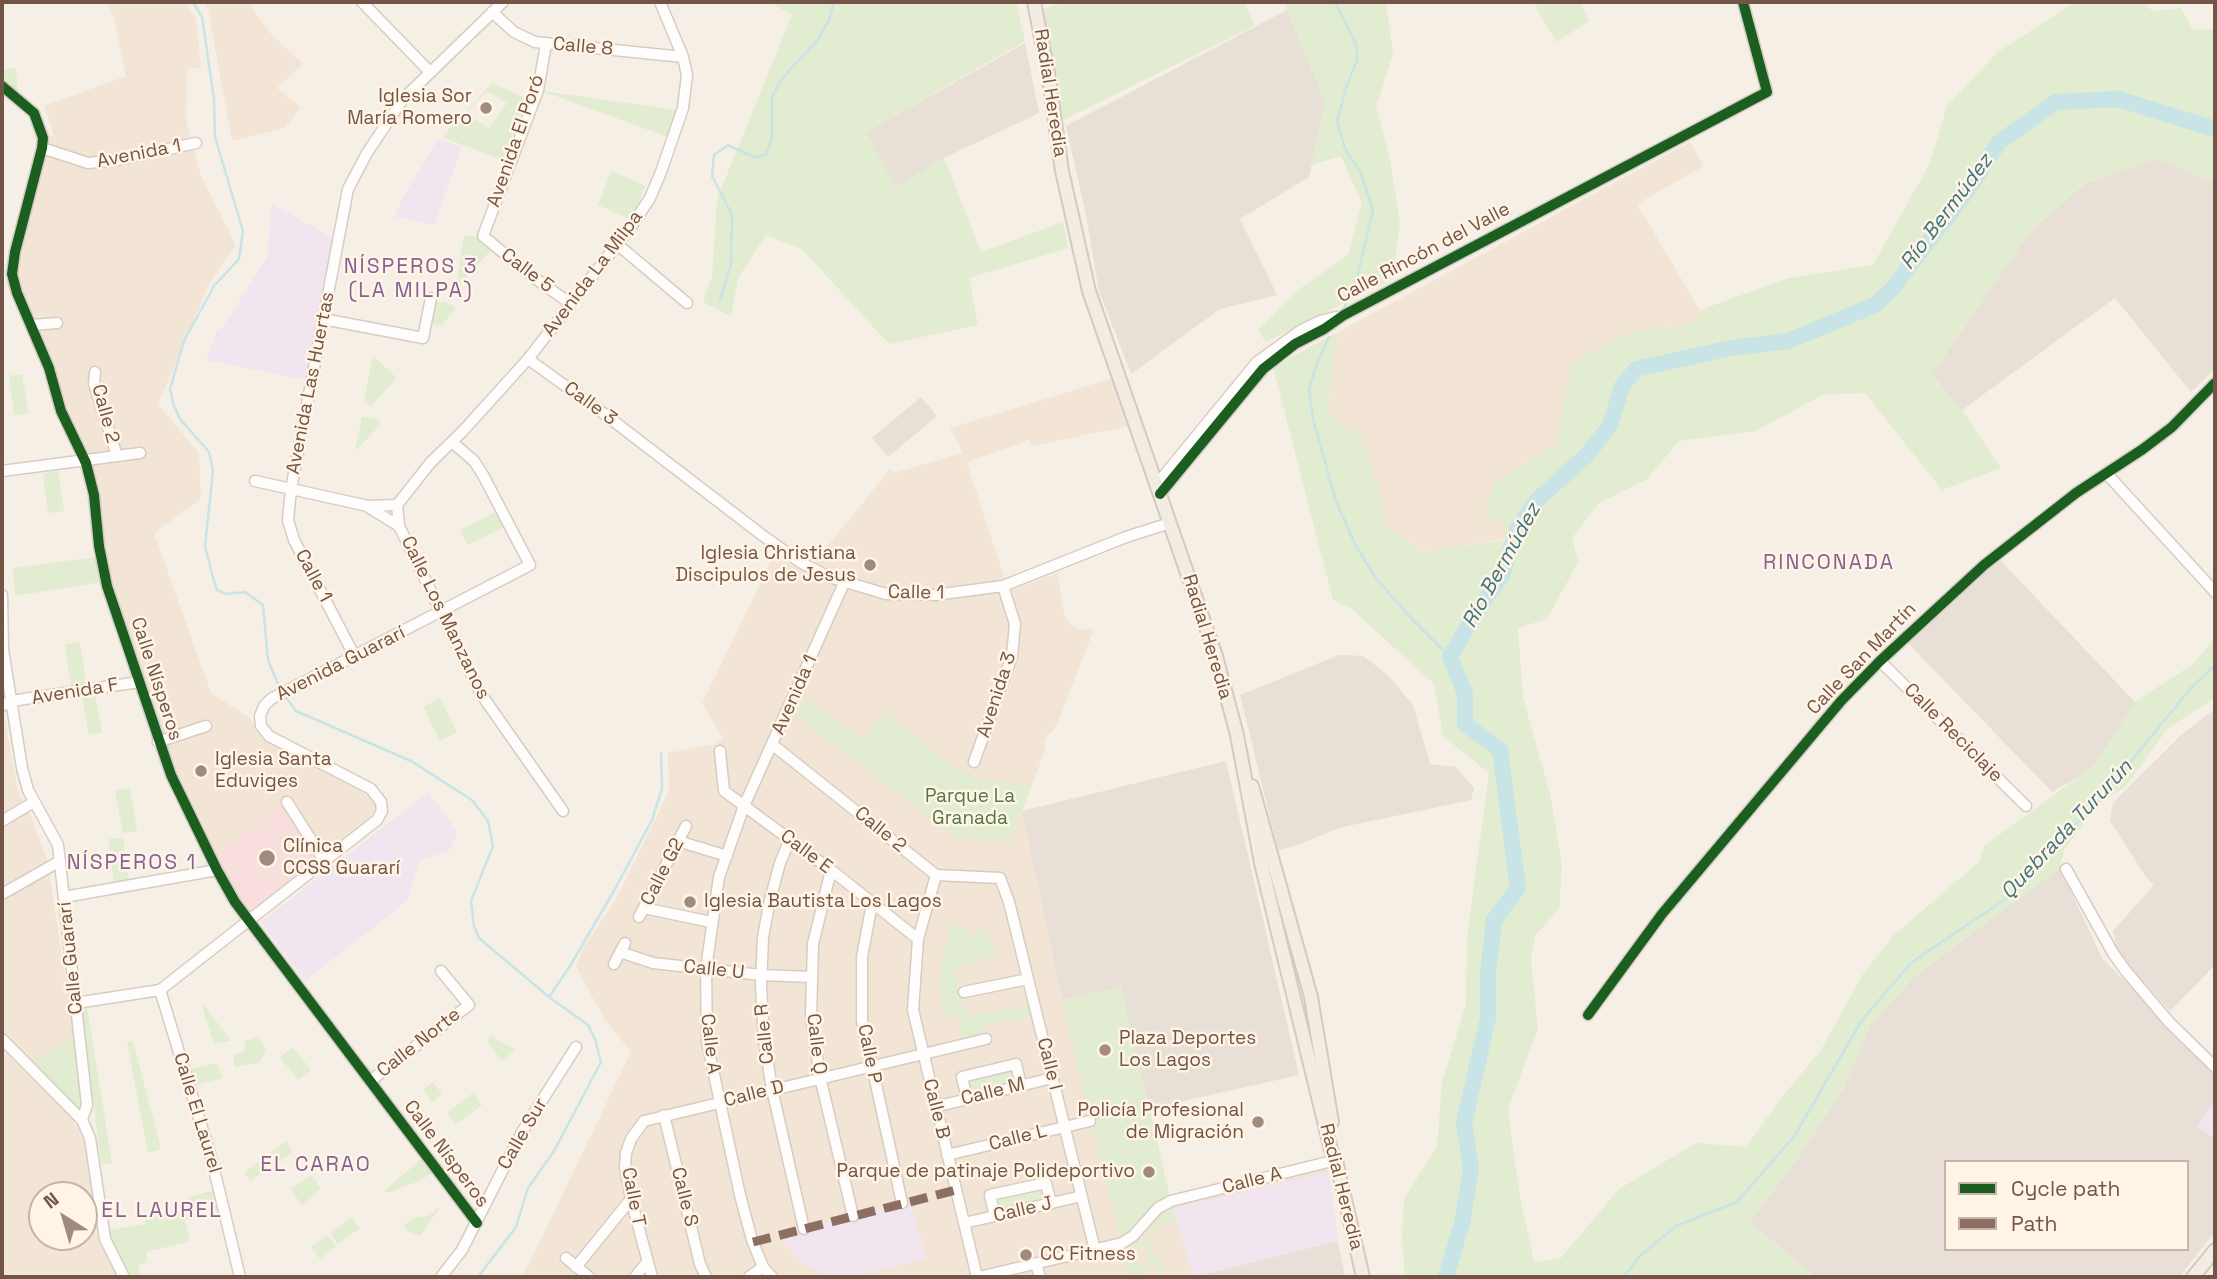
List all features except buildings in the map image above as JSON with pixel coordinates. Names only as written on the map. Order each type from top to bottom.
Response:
[{"type":"main road","name":"Radial Heredia","points":[[1034,2],[1048,73],[1062,172],[1090,293],[1216,656],[1237,735],[1261,863],[1363,1277]]},
{"type":"main road","points":[[1237,735],[1311,997],[1337,1149],[1336,1160]]},
{"type":"main road","points":[[1261,863],[1285,927],[1300,988],[1304,995],[1311,997]]},
{"type":"main road","points":[[1311,997],[1306,1013],[1329,1140]]},
{"type":"main road","points":[[2193,1277],[2215,1250]]},
{"type":"street","points":[[362,2],[429,71]]},
{"type":"street","name":"Avenida Las Huertas","points":[[291,489],[348,189],[367,153],[402,99],[503,2]]},
{"type":"street","name":"Avenida La Milpa","points":[[397,505],[431,462],[528,359],[650,198],[661,173],[686,95],[687,75],[683,57],[660,2]]},
{"type":"street","name":"Calle Rincón del Valle","points":[[1158,489],[1263,369],[1279,355],[1344,315],[1767,92],[1743,2]]},
{"type":"street","name":"Calle 8","points":[[492,12],[514,32],[546,44],[683,57]]},
{"type":"street","name":"Avenida El Poró","points":[[484,238],[483,233],[538,90],[546,44]]},
{"type":"street","name":"Calle Nísperos","points":[[2,86],[34,113],[43,138],[43,148],[15,252],[12,274],[17,293],[50,368],[53,389],[65,421],[84,460],[94,495],[99,546],[107,586],[171,775],[235,902],[477,1223]]},
{"type":"street","name":"Avenida 1","points":[[43,148],[88,163],[117,160],[196,143]]},
{"type":"street","name":"Calle 5","points":[[484,238],[571,304]]},
{"type":"street","points":[[617,244],[687,303]]},
{"type":"street","points":[[323,319],[423,338],[430,298]]},
{"type":"street","points":[[32,325],[57,323]]},
{"type":"street","name":"Calle 3","points":[[528,359],[651,450]]},
{"type":"street","name":"Calle 2","points":[[95,372],[94,384],[117,456]]},
{"type":"street","name":"Calle San Martín","points":[[1588,1015],[1662,914],[1841,701],[1880,661],[1984,565],[2076,493],[2172,427],[2215,383]]},
{"type":"street","name":"Avenida Guararí","points":[[76,1003],[160,990],[377,820],[382,811],[381,802],[371,789],[269,736],[261,726],[260,716],[271,699],[530,565],[483,475],[474,461],[452,442]]},
{"type":"street","name":"Calle 1","points":[[651,450],[784,551],[810,567],[844,583],[886,594],[934,595],[1003,586],[1126,537],[1170,523]]},
{"type":"street","points":[[2,471],[140,453]]},
{"type":"street","points":[[2107,474],[2215,592]]},
{"type":"street","points":[[255,481],[368,506],[397,505]]},
{"type":"street","name":"Calle 1","points":[[291,489],[288,520],[294,540],[355,657]]},
{"type":"street","name":"Calle Los Manzanos","points":[[397,505],[399,526],[491,709],[563,811]]},
{"type":"street","points":[[368,506],[399,526]]},
{"type":"street","name":"Avenida 1","points":[[744,806],[844,583]]},
{"type":"street","name":"Avenida 3","points":[[974,762],[1012,656],[1015,624],[1003,586]]},
{"type":"street","name":"Calle Guararí","points":[[2,595],[6,704],[22,768],[34,802],[54,835],[60,861],[88,1105],[82,1119]]},
{"type":"street","name":"Calle Reciclaje","points":[[1880,661],[2026,806]]},
{"type":"street","name":"Avenida F","points":[[6,704],[139,682]]},
{"type":"street","points":[[158,742],[206,726]]},
{"type":"street","name":"Calle 2","points":[[773,745],[936,875]]},
{"type":"street","name":"Calle E","points":[[720,751],[724,790],[918,939]]},
{"type":"street","points":[[2,821],[34,802]]},
{"type":"street","points":[[287,802],[325,862]]},
{"type":"street","name":"Calle A","points":[[744,806],[719,877],[711,922],[706,969],[707,1042],[752,1240],[764,1268],[772,1277]]},
{"type":"street","name":"Calle G2","points":[[686,826],[642,913],[711,922]]},
{"type":"street","name":"Calle R","points":[[790,839],[770,900],[763,937],[761,975],[764,1040],[772,1089],[804,1229]]},
{"type":"street","points":[[678,841],[727,856]]},
{"type":"street","points":[[2,894],[60,861]]},
{"type":"street","points":[[2066,869],[2125,970],[2169,1022],[2215,1067]]},
{"type":"street","points":[[64,897],[217,870]]},
{"type":"street","name":"Calle Q","points":[[831,870],[813,944],[811,1016],[820,1077],[852,1216]]},
{"type":"street","name":"Calle I","points":[[936,875],[1000,878],[1009,902],[1095,1250]]},
{"type":"street","name":"Calle B","points":[[936,875],[918,939],[912,1010],[978,1277]]},
{"type":"street","name":"Calle P","points":[[872,904],[862,957],[862,1020],[902,1203]]},
{"type":"street","name":"Calle U","points":[[614,964],[622,947],[653,963],[761,975],[811,977]]},
{"type":"street","name":"Calle Norte","points":[[370,1081],[469,1005],[441,971]]},
{"type":"street","points":[[964,992],[1028,979]]},
{"type":"street","name":"Calle El Laurel","points":[[160,990],[211,1157],[240,1277]]},
{"type":"street","points":[[2,1039],[82,1119],[90,1138],[104,1239],[124,1277]]},
{"type":"street","name":"Calle D","points":[[644,1121],[986,1039]]},
{"type":"street","name":"Calle Sur","points":[[441,1277],[462,1250],[522,1132],[576,1047]]},
{"type":"street","points":[[967,1099],[962,1077],[1016,1064],[1021,1085]]},
{"type":"street","name":"Calle M","points":[[935,1107],[1052,1078]]},
{"type":"street","name":"Calle S","points":[[663,1115],[700,1264],[706,1277]]},
{"type":"street","name":"Calle T","points":[[644,1121],[631,1139],[625,1167],[652,1277]]},
{"type":"street","name":"Calle L","points":[[947,1155],[1090,1121]]},
{"type":"street","name":"Calle A","points":[[978,1277],[1122,1243],[1133,1236],[1158,1208],[1171,1200],[1336,1160]]},
{"type":"street","points":[[995,1216],[990,1195],[1046,1183],[1051,1204]]},
{"type":"street","name":"Calle J","points":[[964,1223],[1082,1196]]},
{"type":"street","points":[[576,1267],[631,1199]]},
{"type":"street","points":[[566,1258],[589,1277]]},
{"type":"street","points":[[635,1277],[647,1262]]},
{"type":"street","points":[[1036,1264],[1040,1277]]},
{"type":"street","points":[[749,1277],[764,1268]]},
{"type":"shaded area","points":[[107,2],[184,2],[196,18],[201,68],[187,69],[186,119],[201,176],[236,245],[210,282],[158,404],[199,453],[201,499],[154,533],[211,693],[250,718],[257,734],[373,800],[376,808],[368,822],[319,860],[215,856],[173,768],[158,729],[112,584],[94,475],[63,410],[52,365],[18,281],[16,267],[46,138],[54,136],[44,106],[126,76],[114,17]]},
{"type":"shaded area","points":[[203,2],[248,2],[271,34],[303,64],[277,88],[301,107],[285,128],[232,141],[208,9]]},
{"type":"shaded area","points":[[1287,10],[1325,101],[1309,177],[1240,219],[1277,295],[1220,309],[1131,374],[1099,291],[1086,215],[1066,126]]},
{"type":"shaded area","points":[[1025,43],[1039,113],[944,158],[895,188],[866,132]]},
{"type":"shaded area","points":[[438,139],[462,147],[434,225],[395,217],[400,203]]},
{"type":"shaded area","points":[[1690,142],[1704,166],[1637,204],[1704,317],[1680,326],[1631,332],[1573,363],[1557,445],[1495,482],[1506,539],[1421,552],[1381,522],[1383,500],[1360,436],[1338,424],[1327,407],[1338,332]]},
{"type":"shaded area","points":[[2157,158],[2215,184],[2215,369],[2191,392],[2115,298],[1962,410],[1931,375],[2030,232],[2083,185]]},
{"type":"shaded area","points":[[272,204],[333,238],[306,380],[206,360],[217,330],[221,330],[267,257]]},
{"type":"shaded area","points":[[1117,377],[1134,425],[1032,446],[1029,440],[968,462],[966,460],[1005,580],[1017,588],[1058,573],[1063,610],[1068,622],[1078,629],[1094,629],[1056,727],[1046,737],[1045,750],[1022,811],[1062,1000],[1122,1242],[1158,1208],[1327,1162],[1338,1241],[1191,1277],[520,1277],[530,1262],[631,1052],[603,1017],[576,966],[584,947],[617,898],[669,791],[668,753],[716,744],[723,739],[702,704],[774,555],[806,573],[890,469],[894,473],[963,453],[950,428]]},
{"type":"shaded area","points":[[921,397],[937,416],[888,457],[872,438]]},
{"type":"shaded area","points":[[2000,560],[2135,702],[2095,765],[2052,792],[1905,640]]},
{"type":"shaded area","points":[[1339,655],[1363,656],[1388,675],[1413,705],[1430,764],[1456,767],[1474,788],[1471,800],[1338,828],[1298,845],[1278,850],[1240,695]]},
{"type":"shaded area","points":[[2,704],[18,792],[31,816],[48,862],[2,888]]},
{"type":"shaded area","points":[[2215,709],[2215,965],[2170,1011],[2118,953],[2113,931],[2154,885],[2110,821],[2113,803],[2182,734]]},
{"type":"shaded area","points":[[1226,761],[1299,1075],[1148,1109],[1121,987],[1062,1000],[1022,811]]},
{"type":"shaded area","points":[[429,792],[457,832],[450,850],[419,861],[408,900],[305,981],[261,922]]},
{"type":"shaded area","name":"Clínica CCSS Guararí","points":[[283,803],[319,860],[249,914],[215,856]]},
{"type":"shaded area","points":[[2060,868],[2102,958],[2215,1073],[2215,1102],[2197,1126],[2215,1139],[2215,1232],[2179,1277],[1816,1277],[1750,1222],[1799,1157],[1843,1089],[1871,1024],[1914,977]]},
{"type":"shaded area","points":[[49,870],[84,1107],[82,1114],[2,1034],[2,897]]},
{"type":"shaded area","points":[[2,1050],[73,1119],[86,1145],[92,1181],[28,1181],[28,1251],[98,1251],[98,1220],[105,1251],[118,1277],[2,1277]]},
{"type":"shaded area","points":[[2215,1102],[2215,1139],[2197,1126]]},
{"type":"shaded area","points":[[1329,1172],[1338,1241],[1193,1277],[1173,1208]]},
{"type":"shaded area","points":[[910,1201],[926,1258],[851,1277],[838,1277],[821,1273],[800,1262],[784,1243],[782,1235]]},
{"type":"shaded area","points":[[1338,1241],[1345,1277],[1191,1277],[1209,1273]]},
{"type":"green space","points":[[769,2],[1016,2],[1025,41],[866,132],[895,187],[944,158],[981,252],[1063,222],[1068,248],[969,278],[978,325],[889,344],[802,249],[766,235],[738,278],[731,316],[703,302],[712,276],[717,199],[792,15]]},
{"type":"green space","points":[[1064,2],[1245,2],[1254,26],[1061,121],[1037,11]]},
{"type":"green space","points":[[1286,2],[1386,2],[1393,54],[1376,107],[1390,159],[1400,224],[1392,279],[1266,342],[1258,330],[1301,288],[1348,255],[1362,203],[1341,156],[1311,165],[1325,101]]},
{"type":"green space","points":[[1533,2],[1580,2],[1589,21],[1556,42]]},
{"type":"green space","points":[[2075,2],[2145,2],[2152,11],[2181,8],[2193,30],[2215,29],[2215,184],[2157,158],[2083,185],[2030,232],[1932,374],[1962,410],[2001,468],[1942,490],[1865,393],[1822,395],[1756,431],[1679,441],[1647,479],[1599,503],[1572,538],[1578,562],[1547,619],[1518,628],[1523,698],[1550,794],[1562,865],[1559,909],[1535,936],[1531,959],[1538,1029],[1508,1109],[1519,1191],[1534,1263],[1561,1258],[1619,1189],[1696,1143],[1746,1147],[1821,1050],[1863,974],[1894,935],[1979,862],[1984,846],[2095,765],[2135,702],[2193,664],[2215,638],[2215,698],[2168,728],[2126,786],[2095,807],[2064,850],[2060,868],[1914,977],[1871,1024],[1843,1089],[1799,1157],[1750,1222],[1816,1277],[1405,1277],[1402,1237],[1404,1199],[1437,1146],[1442,1083],[1466,1004],[1467,937],[1489,773],[1443,736],[1434,684],[1352,609],[1333,600],[1273,367],[1338,332],[1327,407],[1338,424],[1360,436],[1383,500],[1381,522],[1421,552],[1505,540],[1504,520],[1488,523],[1485,511],[1495,482],[1557,445],[1572,363],[1631,332],[1680,326],[1703,317],[1700,310],[1789,278],[1873,265],[1930,163],[1947,106],[1998,52]]},
{"type":"green space","points":[[16,68],[18,92],[2,81],[2,70]]},
{"type":"green space","points":[[492,83],[526,98],[503,160],[442,137]],"holes":[[[487,91],[507,103],[489,128],[465,114]]]},
{"type":"green space","points":[[542,91],[677,110],[668,137]]},
{"type":"green space","points":[[611,171],[646,186],[631,220],[598,205]]},
{"type":"green space","points":[[464,235],[475,237],[491,250],[456,288]]},
{"type":"green space","points":[[432,300],[450,304],[456,309],[441,325],[428,324]]},
{"type":"green space","points":[[373,356],[397,378],[371,406],[364,400]]},
{"type":"green space","points":[[22,374],[29,414],[14,415],[9,376]]},
{"type":"green space","points":[[362,417],[377,419],[381,424],[355,451]]},
{"type":"green space","points":[[58,471],[64,511],[48,513],[43,473]]},
{"type":"green space","points":[[496,512],[504,527],[468,545],[460,530]]},
{"type":"green space","points":[[96,557],[101,582],[15,596],[13,568]]},
{"type":"green space","points":[[80,642],[86,684],[71,686],[65,644]]},
{"type":"green space","points":[[95,694],[102,732],[89,735],[82,696]]},
{"type":"green space","points":[[440,698],[457,732],[440,741],[423,707]]},
{"type":"green space","name":"Parque La Granada","points":[[804,699],[863,740],[886,712],[947,763],[985,781],[1032,784],[1009,841],[957,838],[795,715]]},
{"type":"green space","points":[[130,788],[137,831],[123,833],[115,790]]},
{"type":"green space","points":[[123,838],[129,880],[114,882],[108,839]]},
{"type":"green space","points":[[953,923],[972,934],[987,931],[996,955],[954,969],[966,1016],[1030,1006],[1032,1016],[983,1026],[984,1034],[962,1039],[958,1015],[943,1017],[941,959]]},
{"type":"green space","points":[[1121,987],[1171,1201],[1122,1243],[1062,1000]]},
{"type":"green space","points":[[204,1005],[231,1041],[214,1044],[202,1006]]},
{"type":"green space","points":[[82,1007],[87,1007],[112,1163],[101,1165]]},
{"type":"green space","points":[[493,1035],[500,1042],[516,1049],[502,1061],[486,1040]]},
{"type":"green space","points":[[257,1037],[266,1048],[260,1062],[235,1067],[233,1055],[245,1051],[244,1042]]},
{"type":"green space","points":[[74,1039],[84,1104],[79,1110],[33,1062]]},
{"type":"green space","points":[[133,1041],[161,1149],[148,1153],[127,1042]]},
{"type":"green space","points":[[293,1047],[311,1070],[298,1080],[280,1057]]},
{"type":"green space","points":[[217,1063],[222,1078],[193,1086],[188,1070]]},
{"type":"green space","points":[[1014,1067],[1019,1085],[967,1099],[963,1078]]},
{"type":"green space","points":[[433,1082],[442,1094],[432,1102],[423,1090]]},
{"type":"green space","points":[[473,1093],[482,1105],[455,1125],[447,1113]]},
{"type":"green space","points":[[286,1141],[293,1152],[250,1181],[244,1173]]},
{"type":"green space","points":[[424,1157],[434,1170],[422,1180],[387,1193],[385,1190]]},
{"type":"green space","points":[[311,1175],[321,1188],[302,1206],[291,1189]]},
{"type":"green space","points":[[1042,1186],[1045,1200],[998,1211],[994,1197]]},
{"type":"green space","points":[[215,1190],[219,1210],[185,1220],[190,1241],[146,1252],[147,1262],[138,1265],[141,1277],[128,1277],[108,1230],[145,1224],[145,1219],[181,1209],[180,1200]]},
{"type":"green space","points":[[441,1206],[420,1236],[405,1230],[405,1224],[416,1217],[428,1216]]},
{"type":"green space","points":[[1173,1208],[1177,1219],[1156,1225],[1158,1234],[1148,1237],[1153,1257],[1160,1255],[1165,1277],[1160,1277],[1156,1266],[1150,1267],[1144,1246],[1135,1249],[1138,1263],[1142,1263],[1146,1277],[1129,1277],[1123,1253],[1143,1240],[1158,1219]]},
{"type":"green space","points":[[351,1217],[360,1228],[338,1244],[330,1234]]},
{"type":"green space","points":[[327,1235],[336,1246],[320,1259],[311,1247]]},
{"type":"waterway","points":[[193,2],[202,17],[214,99],[215,137],[243,231],[239,259],[214,286],[184,341],[170,389],[180,419],[209,452],[213,471],[205,546],[217,590],[226,594],[245,592],[263,605],[268,660],[281,691]]},
{"type":"waterway","points":[[720,300],[731,264],[732,215],[712,176],[714,155],[728,145],[754,157],[766,155],[772,137],[772,97],[780,82],[817,41],[829,20],[834,2]]},
{"type":"waterway","points":[[1335,2],[1356,44],[1357,60],[1337,121],[1345,149],[1361,173],[1373,210],[1357,279],[1343,310]]},
{"type":"waterway","name":"Río Bermúdez","points":[[1446,1277],[1462,1223],[1471,1169],[1464,1123],[1488,1018],[1488,974],[1494,920],[1518,888],[1500,750],[1465,724],[1465,693],[1450,657],[1502,575],[1518,528],[1537,500],[1587,455],[1610,425],[1622,386],[1636,369],[1731,348],[1788,341],[1875,305],[1892,289],[1965,194],[1999,142],[2056,102],[2118,99],[2215,129]]},
{"type":"waterway","points":[[1329,337],[1309,389],[1313,419],[1336,501],[1355,544],[1375,577],[1450,657]]},
{"type":"waterway","name":"Quebrada Tururún","points":[[1624,1277],[1639,1257],[1676,1226],[1737,1202],[1795,1135],[1862,1020],[1912,962],[2006,899],[2106,792],[2190,689],[2215,665]]},
{"type":"waterway","points":[[285,696],[296,711],[411,761],[472,800],[488,821],[493,846],[471,901],[474,926],[479,938],[549,997],[588,1025],[595,1039],[601,1062],[554,1151],[528,1188],[516,1227],[478,1277]]},
{"type":"waterway","points":[[549,997],[615,889],[652,820],[662,789],[661,753]]},
{"type":"marked path","points":[[753,1242],[956,1190]]},
{"type":"cycle path","points":[[1160,494],[1263,369],[1295,344],[1344,315],[1767,92],[1743,2]]},
{"type":"cycle path","points":[[2,86],[34,113],[43,138],[12,274],[17,293],[49,368],[61,411],[86,463],[94,495],[99,546],[107,586],[171,775],[235,902],[477,1223]]},
{"type":"cycle path","points":[[1588,1015],[1662,914],[1841,701],[1880,661],[1984,565],[2076,493],[2172,427],[2215,383]]},
{"type":"place","name":"Iglesia Sor María Romero","points":[[486,108]]},
{"type":"place","name":"Iglesia Christiana Discipulos de Jesus","points":[[870,565]]},
{"type":"place","name":"Iglesia Santa Eduviges","points":[[201,771]]},
{"type":"place","name":"Clínica CCSS Guararí","points":[[267,858]]},
{"type":"place","name":"Iglesia Bautista Los Lagos","points":[[690,902]]},
{"type":"place","name":"Plaza Deportes Los Lagos","points":[[1105,1050]]},
{"type":"place","name":"Policía Profesional de Migración","points":[[1258,1122]]},
{"type":"place","name":"Parque de patinaje Polideportivo","points":[[1149,1172]]},
{"type":"place","name":"CC Fitness","points":[[1026,1255]]},
{"type":"district","name":"NÍSPEROS 3 (LA MILPA)","points":[[411,279]]},
{"type":"district","name":"RINCONADA","points":[[1829,563]]},
{"type":"district","name":"NÍSPEROS 1","points":[[132,863]]},
{"type":"district","name":"EL CARAO","points":[[316,1165]]},
{"type":"district","name":"EL LAUREL","points":[[162,1211]]}]
